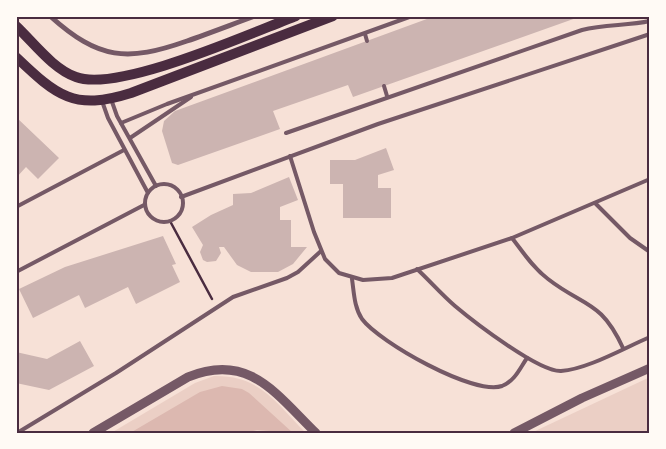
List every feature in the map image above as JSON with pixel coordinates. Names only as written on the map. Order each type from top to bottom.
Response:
[{"type":"main road","points":[[16,26],[63,70],[74,77],[96,82],[126,77],[186,58],[296,16]]},
{"type":"main road","points":[[16,56],[62,94],[83,101],[107,100],[333,16]]},
{"type":"street","points":[[50,16],[66,30],[94,47],[116,54],[136,55],[155,52],[255,16]]},
{"type":"street","points":[[93,433],[188,377],[204,371],[223,368],[238,370],[260,380],[316,433]]},
{"type":"street","points":[[514,433],[590,394],[650,368]]},
{"type":"lane","points":[[121,123],[412,16]]},
{"type":"lane","points":[[286,133],[582,30],[602,25],[633,24],[650,21]]},
{"type":"lane","points":[[365,34],[367,41]]},
{"type":"lane","points":[[181,197],[378,124],[650,34]]},
{"type":"lane","points":[[384,86],[388,96]]},
{"type":"lane","points":[[130,138],[193,95]]},
{"type":"lane","points":[[107,100],[156,186]]},
{"type":"lane","points":[[107,100],[108,118],[148,193]]},
{"type":"lane","points":[[16,207],[124,150]]},
{"type":"lane","points":[[290,156],[321,251],[331,266],[352,278],[384,280],[512,238],[650,179]]},
{"type":"lane","points":[[16,272],[144,205],[148,193],[156,186],[169,185],[176,188],[181,197],[182,209],[179,216],[170,221],[158,222],[151,218],[144,205]]},
{"type":"lane","points":[[595,203],[630,238],[650,252]]},
{"type":"lane","points":[[512,238],[546,278],[594,307],[604,316],[614,329],[623,348]]},
{"type":"lane","points":[[17,433],[116,373],[216,307],[247,290],[287,278],[298,272],[321,251]]},
{"type":"lane","points":[[417,269],[455,306],[527,358],[554,370],[568,370],[650,337]]},
{"type":"lane","points":[[352,278],[356,308],[370,328],[411,356],[468,384],[489,388],[502,386],[515,376],[527,358]]},
{"type":"path","points":[[170,221],[216,307]]},
{"type":"shaded area","points":[[214,376],[244,380],[255,386],[276,402],[306,433],[111,433],[195,383]]},
{"type":"shaded area","points":[[650,377],[650,433],[531,433]]},
{"type":"shaded area","points":[[222,386],[242,389],[249,393],[293,433],[257,430],[245,433],[130,433],[200,392]]},
{"type":"building","points":[[435,16],[579,17],[353,97],[348,85],[273,111],[280,129],[178,165],[172,163],[162,131],[164,121],[175,111]]},
{"type":"building","points":[[16,117],[59,158],[38,179],[26,167],[16,178]]},
{"type":"building","points":[[386,148],[394,170],[378,175],[378,188],[391,188],[391,218],[343,218],[343,184],[330,184],[330,160],[355,160]]},
{"type":"building","points":[[289,177],[298,200],[280,207],[280,220],[291,220],[291,247],[307,247],[293,264],[278,272],[251,272],[237,265],[224,247],[219,247],[221,253],[216,261],[207,262],[203,260],[200,252],[203,245],[192,227],[211,215],[233,205],[233,194],[251,193]]},
{"type":"building","points":[[163,236],[176,264],[172,265],[180,282],[136,304],[128,287],[85,308],[79,295],[33,318],[19,289],[65,267]]},
{"type":"building","points":[[80,341],[94,366],[49,390],[16,383],[16,352],[47,359]]}]
